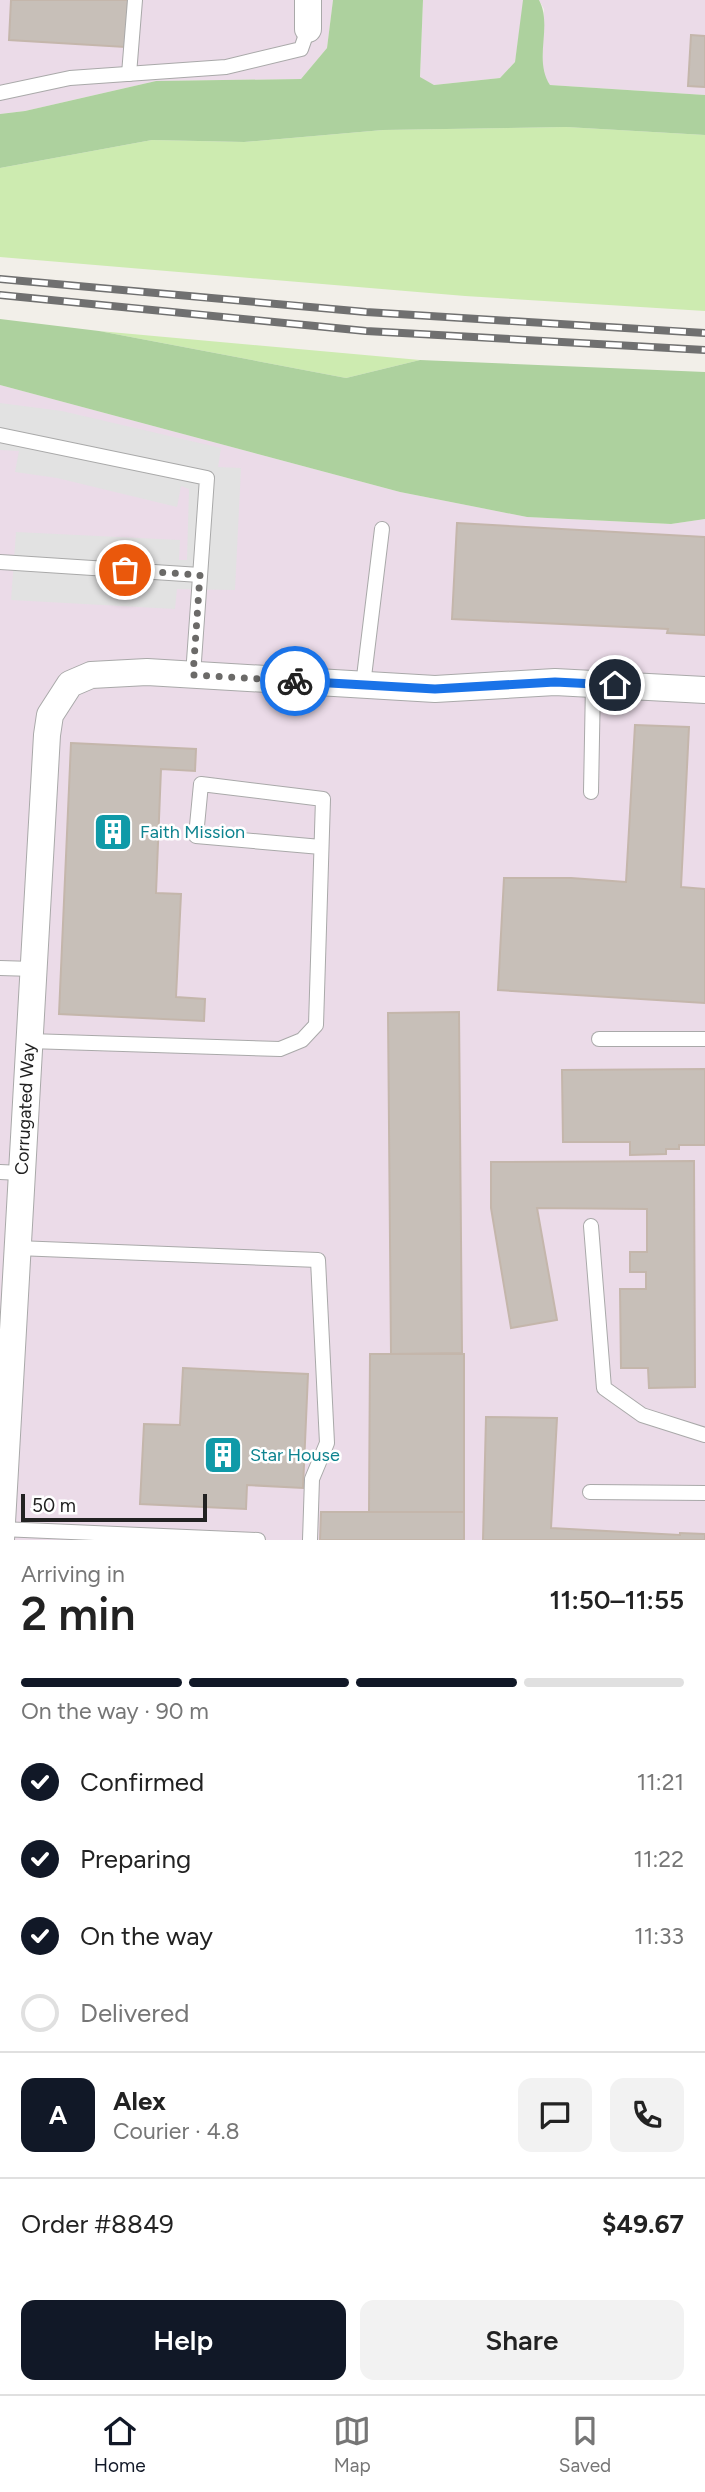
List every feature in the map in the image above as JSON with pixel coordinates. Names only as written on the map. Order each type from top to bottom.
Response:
[{"type":"street","points":[[308,0],[308,29]]},
{"type":"street","name":"Corrugated Way","points":[[1,1534],[17,1248],[11,1172],[29,1041],[50,715],[70,684],[91,675],[147,672],[193,675]]},
{"type":"street","points":[[193,675],[435,689],[555,682],[705,690]]},
{"type":"lane","points":[[129,74],[135,0]]},
{"type":"lane","points":[[0,93],[70,78],[226,67],[301,49],[308,29]]},
{"type":"lane","points":[[0,435],[207,478],[193,675]]},
{"type":"lane","points":[[363,685],[382,529]]},
{"type":"lane","points":[[0,562],[200,575]]},
{"type":"lane","points":[[591,792],[593,684]]},
{"type":"lane","points":[[29,1041],[280,1049],[302,1040],[316,1025],[323,799],[201,784],[196,836],[321,847]]},
{"type":"lane","points":[[0,968],[33,970]]},
{"type":"lane","points":[[599,1039],[705,1039]]},
{"type":"lane","points":[[592,1227],[604,1388],[642,1415],[705,1435]]},
{"type":"lane","points":[[17,1248],[318,1260],[327,1443],[312,1479],[310,1540]]},
{"type":"lane","points":[[590,1492],[705,1493]]},
{"type":"lane","points":[[1,1534],[258,1540]]},
{"type":"shaded area","points":[[0,0],[333,0],[327,48],[301,79],[156,81],[25,111],[0,114]]},
{"type":"shaded area","points":[[423,0],[524,0],[515,62],[500,78],[434,85],[420,78]]},
{"type":"shaded area","points":[[539,0],[705,0],[705,95],[550,85],[542,72],[544,9]]},
{"type":"shaded area","points":[[0,385],[400,492],[527,517],[671,524],[705,519],[705,1540],[0,1540]]},
{"type":"shaded area","points":[[0,403],[62,411],[221,448],[218,467],[241,468],[235,590],[177,589],[175,609],[11,600],[16,532],[180,540],[179,560],[187,560],[189,489],[181,486],[177,507],[57,478],[15,472],[19,451],[0,450]]},
{"type":"green space","points":[[333,0],[423,0],[420,77],[434,85],[500,78],[515,62],[523,0],[539,0],[544,21],[543,64],[550,85],[705,95],[705,135],[566,127],[383,130],[244,142],[152,140],[0,168],[0,114],[25,111],[156,81],[301,79],[327,48]]},
{"type":"green space","points":[[566,127],[705,135],[705,311],[465,296],[0,257],[0,168],[152,140],[244,142],[383,130]]},
{"type":"green space","points":[[0,319],[99,331],[346,378],[420,360],[705,372],[705,519],[671,524],[527,517],[400,492],[0,385]]},
{"type":"green space","points":[[99,331],[420,360],[346,378]]},
{"type":"building","points":[[11,0],[128,0],[125,47],[9,40]]},
{"type":"building","points":[[691,35],[705,36],[705,87],[688,86]]},
{"type":"building","points":[[457,523],[705,537],[705,635],[667,633],[668,629],[452,619]]},
{"type":"building","points":[[635,725],[689,727],[681,887],[705,889],[705,1003],[498,990],[504,878],[571,878],[626,882]]},
{"type":"building","name":"Faith Mission","points":[[71,743],[196,749],[195,771],[161,769],[156,893],[181,894],[176,997],[205,999],[204,1021],[59,1014]]},
{"type":"building","points":[[459,1012],[462,1353],[391,1354],[388,1013]]},
{"type":"building","points":[[705,1069],[705,1145],[679,1145],[679,1149],[666,1149],[666,1154],[630,1155],[630,1142],[563,1142],[562,1070]]},
{"type":"building","points":[[694,1161],[695,1387],[649,1388],[648,1368],[621,1368],[620,1289],[646,1289],[646,1272],[630,1272],[630,1252],[647,1252],[647,1209],[537,1208],[557,1320],[511,1328],[491,1208],[491,1162]]},
{"type":"building","points":[[370,1354],[464,1354],[464,1512],[369,1512]]},
{"type":"building","name":"Star House","points":[[183,1368],[308,1374],[303,1488],[247,1485],[246,1509],[140,1504],[144,1424],[180,1425]]},
{"type":"building","points":[[486,1417],[557,1418],[551,1528],[705,1534],[705,1540],[483,1540]]},
{"type":"building","points":[[321,1512],[464,1512],[464,1540],[320,1540]]},
{"type":"railway","points":[[0,279],[366,312],[705,333]]},
{"type":"railway","points":[[0,295],[366,331],[705,350]]},
{"type":"way so far","points":[[125,570],[200,575],[193,675],[295,681]]},
{"type":"place","name":"Faith Mission","points":[[113,832]]},
{"type":"place","name":"Star House","points":[[223,1455]]},
{"type":"route","points":[[295,681],[435,689],[555,682],[615,685]]}]
